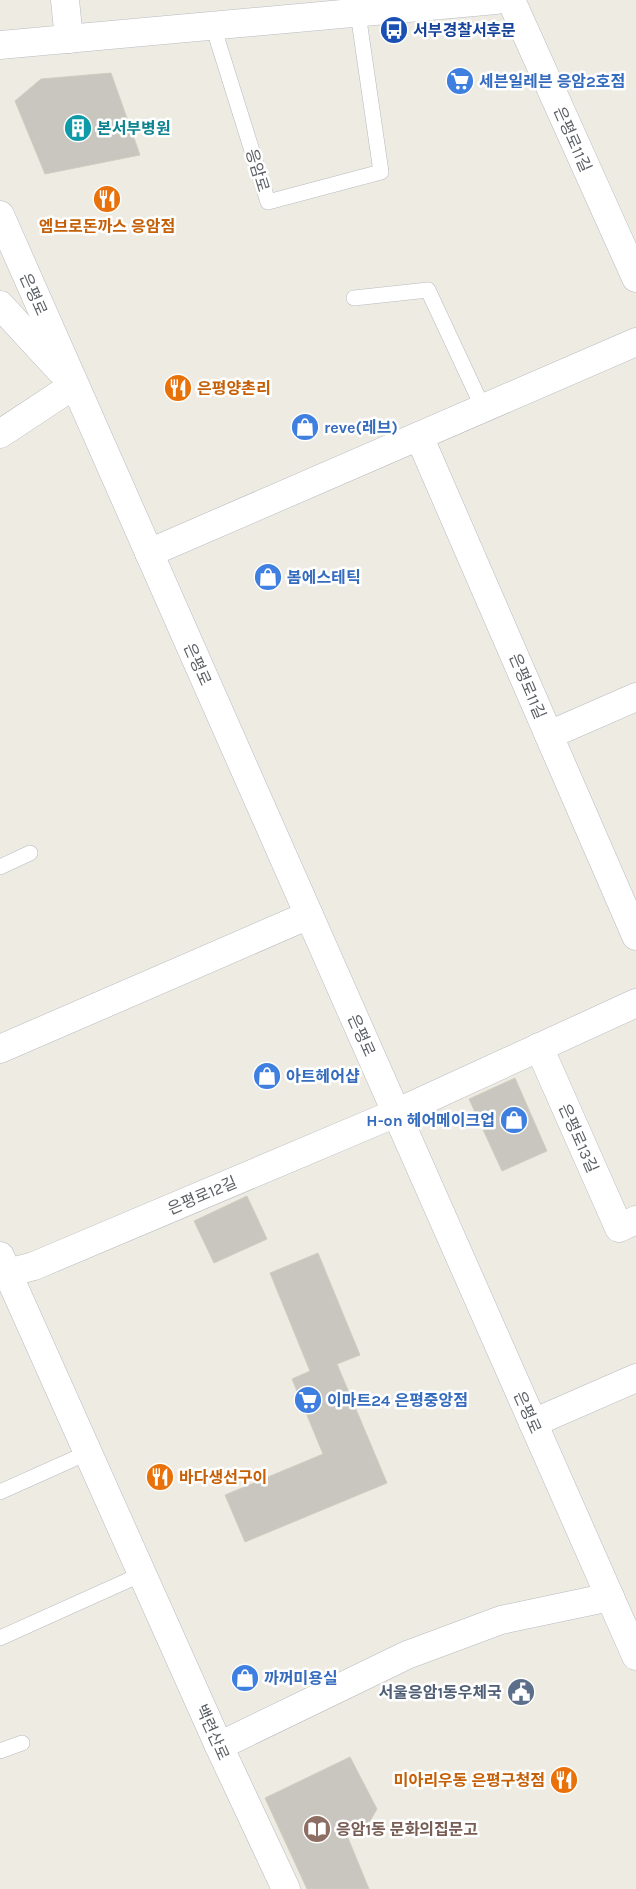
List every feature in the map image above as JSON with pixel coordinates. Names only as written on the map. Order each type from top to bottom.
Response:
[{"type":"street","points":[[65,0],[69,39]]},
{"type":"street","points":[[0,45],[496,0]]},
{"type":"street","name":"은평로11길","points":[[511,0],[636,278]]},
{"type":"street","name":"은평로","points":[[0,215],[636,1656]]},
{"type":"street","points":[[0,305],[74,386],[0,434]]},
{"type":"street","points":[[149,553],[636,342]]},
{"type":"street","name":"은평로11길","points":[[419,436],[636,936]]},
{"type":"street","points":[[549,735],[636,697]]},
{"type":"street","points":[[0,1049],[309,915]]},
{"type":"street","points":[[396,1113],[636,1003]]},
{"type":"street","name":"은평로13길","points":[[539,1047],[628,1224]]},
{"type":"street","name":"은평로12길","points":[[88,1453],[2,1268],[34,1266],[396,1113]]},
{"type":"street","points":[[533,1423],[636,1378]]},
{"type":"street","name":"백련산로","points":[[88,1453],[286,1889]]},
{"type":"street","points":[[220,1746],[407,1655],[501,1620],[610,1597]]},
{"type":"lane","name":"응암로","points":[[213,26],[268,202],[381,172],[358,13]]},
{"type":"lane","points":[[354,298],[428,290],[483,408]]},
{"type":"lane","points":[[0,866],[30,852]]},
{"type":"lane","points":[[0,1492],[88,1453]]},
{"type":"lane","points":[[0,1638],[142,1574]]},
{"type":"lane","points":[[0,1751],[22,1743]]},
{"type":"building","name":"본서부병원","points":[[111,73],[140,155],[45,174],[15,101],[41,79]]},
{"type":"building","points":[[515,1078],[547,1151],[502,1171],[469,1099]]},
{"type":"building","points":[[247,1196],[267,1239],[214,1263],[194,1221]]},
{"type":"building","points":[[318,1253],[360,1355],[337,1364],[387,1483],[245,1542],[225,1495],[323,1454],[292,1379],[310,1371],[270,1273]]},
{"type":"building","points":[[350,1757],[377,1809],[370,1821],[346,1833],[369,1889],[307,1889],[265,1798]]},
{"type":"place","name":"서부경찰서후문","points":[[394,30]]},
{"type":"place","name":"세븐일레븐 응암2호점","points":[[460,81]]},
{"type":"place","name":"본서부병원","points":[[78,128]]},
{"type":"place","name":"엠브로돈까스 응암점","points":[[107,199]]},
{"type":"place","name":"은평양촌리","points":[[178,388]]},
{"type":"place","name":"reve(레브)","points":[[305,427]]},
{"type":"place","name":"봄에스테틱","points":[[268,577]]},
{"type":"place","name":"아트헤어샵","points":[[267,1076]]},
{"type":"place","name":"H-on 헤어메이크업","points":[[514,1120]]},
{"type":"place","name":"이마트24 은평중앙점","points":[[308,1400]]},
{"type":"place","name":"바다생선구이","points":[[160,1477]]},
{"type":"place","name":"까꺼미용실","points":[[245,1678]]},
{"type":"place","name":"서울응암1동우체국","points":[[521,1692]]},
{"type":"place","name":"미아리우동 은평구청점","points":[[564,1780]]},
{"type":"place","name":"응암1동 문화의집문고","points":[[317,1829]]}]
